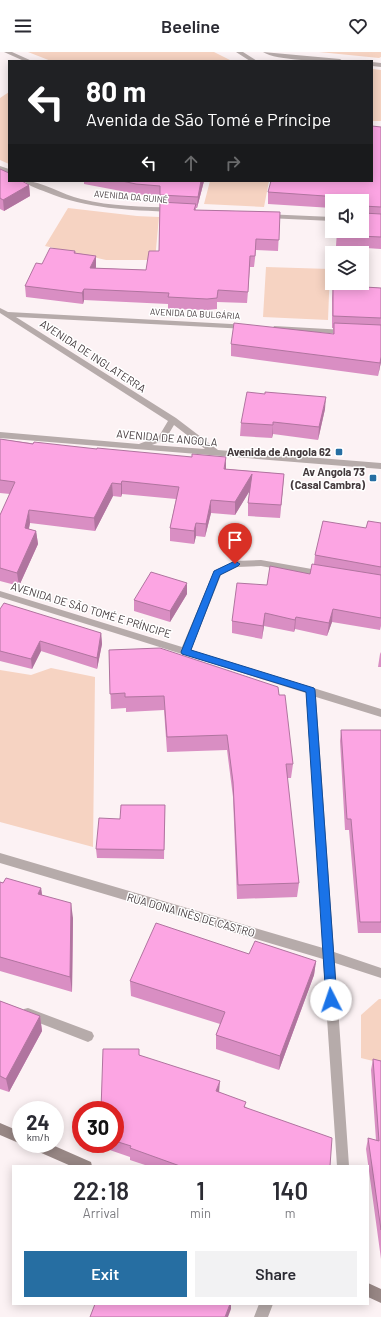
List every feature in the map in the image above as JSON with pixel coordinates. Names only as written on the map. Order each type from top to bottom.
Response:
[{"type":"main road","points":[[0,1129],[12,1134]]},
{"type":"main road","points":[[56,1153],[84,1165]]},
{"type":"main road","points":[[369,1290],[381,1296]]},
{"type":"street","points":[[7,52],[27,60]]},
{"type":"street","points":[[239,52],[252,60]]},
{"type":"street","points":[[266,52],[284,56],[329,60]]},
{"type":"street","name":"AVENIDA DA GUINÉ","points":[[29,182],[53,193],[79,201],[107,206],[185,211]]},
{"type":"street","points":[[262,215],[325,219]]},
{"type":"street","name":"AVENIDA DA BULGÁRIA","points":[[4,312],[256,327]]},
{"type":"street","name":"AVENIDA DE INGLATERRA","points":[[4,312],[173,420],[216,453]]},
{"type":"street","points":[[272,328],[350,332]]},
{"type":"street","points":[[138,447],[162,438],[173,420]]},
{"type":"street","name":"AVENIDA DE ANGOLA","points":[[0,435],[381,466]]},
{"type":"street","points":[[185,652],[217,573],[235,564],[261,563],[336,576]]},
{"type":"street","name":"AVENIDA DE SÃO TOMÉ E PRÍNCIPE","points":[[0,594],[381,713]]},
{"type":"street","points":[[311,690],[343,1165]]},
{"type":"street","name":"RUA DONA INÊS DE CASTRO","points":[[0,858],[328,955],[381,973]]},
{"type":"street","points":[[15,1008],[88,1036]]},
{"type":"street","points":[[261,1317],[266,1305]]},
{"type":"shaded area","points":[[28,52],[214,52],[230,60],[48,60]]},
{"type":"shaded area","points":[[319,52],[381,52],[381,57],[379,58]]},
{"type":"shaded area","points":[[373,69],[381,70],[381,121],[373,121]]},
{"type":"shaded area","points":[[8,93],[8,164],[0,160],[0,98]]},
{"type":"shaded area","points":[[210,182],[269,182],[264,207],[204,204]]},
{"type":"shaded area","points":[[68,208],[159,217],[155,260],[106,260],[45,246]]},
{"type":"shaded area","points":[[266,267],[325,269],[325,290],[329,290],[328,320],[263,317]]},
{"type":"shaded area","points":[[51,668],[95,677],[93,847],[0,822],[0,670],[31,675]]},
{"type":"shaded area","points":[[379,999],[381,999],[381,1063],[361,1058],[361,1015]]},
{"type":"building","points":[[373,126],[381,127],[381,207],[369,206],[369,194],[325,194],[325,196],[268,192],[271,182],[373,182]]},
{"type":"building","points":[[0,169],[8,173],[8,182],[24,182],[29,185],[3,200],[0,198]]},
{"type":"building","points":[[127,182],[201,182],[198,197],[160,195],[160,186]]},
{"type":"building","points":[[160,202],[196,204],[194,210],[280,212],[279,240],[256,239],[255,256],[250,256],[248,292],[218,290],[217,298],[207,299],[168,297],[169,293],[84,289],[82,293],[25,286],[36,263],[42,264],[50,248],[75,251],[74,253],[96,256],[90,268],[146,270],[149,251],[159,251]]},
{"type":"building","points":[[369,213],[381,214],[381,237],[369,236]]},
{"type":"building","points":[[369,287],[381,288],[381,318],[333,316],[333,290],[369,290]]},
{"type":"building","points":[[234,323],[334,334],[334,323],[381,325],[380,363],[231,344]]},
{"type":"building","points":[[247,392],[326,397],[319,427],[273,422],[273,425],[241,423]]},
{"type":"building","points":[[0,439],[33,444],[34,442],[192,457],[192,454],[226,457],[224,469],[284,474],[281,505],[248,503],[252,474],[235,502],[211,500],[206,524],[196,523],[194,531],[170,528],[179,487],[122,481],[121,484],[112,483],[94,518],[29,510],[25,528],[36,531],[17,573],[0,568],[0,515],[15,482],[0,480]]},
{"type":"building","points":[[323,521],[366,528],[368,521],[381,523],[381,567],[315,555]]},
{"type":"building","points":[[312,564],[381,575],[381,618],[333,609],[329,623],[296,617],[295,620],[265,613],[263,626],[232,621],[237,583],[267,585],[270,566],[310,574]]},
{"type":"building","points":[[151,572],[187,583],[170,611],[134,600]]},
{"type":"building","points":[[4,603],[101,633],[97,658],[40,641],[31,659],[0,651],[0,609]]},
{"type":"building","points":[[160,648],[278,687],[279,695],[285,695],[293,764],[286,764],[299,883],[238,885],[233,782],[227,735],[167,737],[164,696],[125,697],[125,693],[110,694],[109,650]]},
{"type":"building","points":[[341,730],[381,730],[381,922],[360,922],[351,819],[347,819]]},
{"type":"building","points":[[121,805],[165,805],[164,850],[96,849],[99,818],[120,819]]},
{"type":"building","points":[[6,878],[41,888],[38,894],[71,903],[70,977],[0,957],[0,882],[3,883]]},
{"type":"building","points":[[156,923],[249,954],[255,941],[316,961],[280,1056],[216,1035],[225,1012],[130,981]]},
{"type":"building","points":[[0,1001],[40,1016],[6,1079],[0,1076]]},
{"type":"building","points":[[103,1049],[139,1049],[139,1055],[220,1081],[216,1091],[246,1102],[244,1107],[332,1138],[330,1165],[177,1165],[130,1148],[131,1146],[124,1144],[124,1101],[101,1101]]},
{"type":"building","points":[[373,1059],[381,1061],[381,1230],[368,1138],[379,1141]]},
{"type":"building","points":[[95,1305],[230,1305],[225,1317],[90,1317]]},
{"type":"place","name":"Avenida de Angola 62","points":[[339,452]]},
{"type":"place","name":"Av Angola 73 (Casal Cambra)","points":[[373,478]]},
{"type":"route","points":[[235,564],[217,573],[185,652],[311,690],[331,1000]]}]
